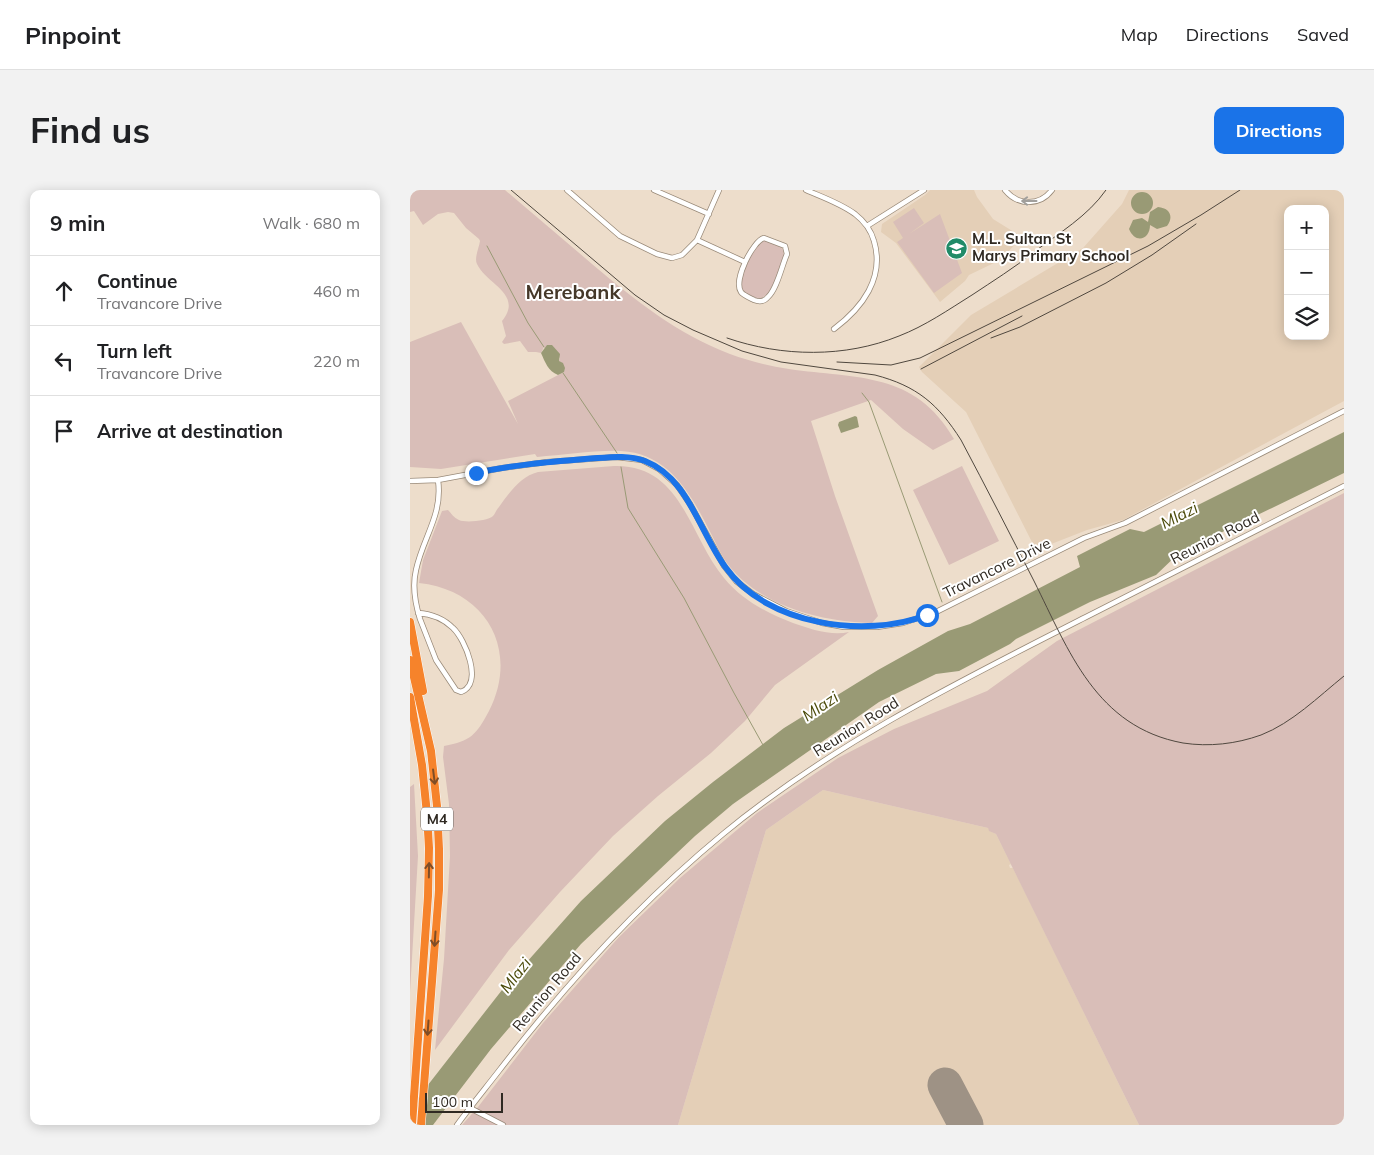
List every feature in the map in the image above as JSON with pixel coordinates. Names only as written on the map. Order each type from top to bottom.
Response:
[{"type":"highway","points":[[410,622],[425,703],[431,751]]},
{"type":"highway","name":"M4","points":[[410,660],[431,751],[437,806],[439,849],[439,890],[421,1125]]},
{"type":"highway","name":"M4","points":[[410,698],[415,718],[425,787],[429,848],[428,896],[412,1125]]},
{"type":"highway","points":[[410,708],[415,718]]},
{"type":"street","points":[[567,190],[620,236],[663,256],[672,258],[682,255],[697,240],[719,190]]},
{"type":"street","points":[[654,190],[708,214]]},
{"type":"street","points":[[806,190],[856,214],[873,236],[877,251],[878,262],[875,278],[867,295],[846,319],[834,329]]},
{"type":"street","points":[[867,226],[924,190]]},
{"type":"street","points":[[1005,190],[1022,202],[1032,202],[1048,196],[1052,190]]},
{"type":"street","points":[[768,238],[781,244],[788,254],[771,294],[765,300],[756,301],[741,292],[738,283],[745,262],[759,239],[768,238]]},
{"type":"street","points":[[697,240],[745,262]]},
{"type":"street","name":"Travancore Drive","points":[[410,481],[438,480],[546,462],[616,457],[645,461],[659,469],[677,485],[726,569],[736,581],[753,594],[786,611],[822,623],[877,627],[903,623],[936,612],[1084,538],[1124,522],[1344,411]]},
{"type":"street","points":[[418,613],[442,619],[454,629],[464,642],[470,656],[471,674],[469,685],[464,691],[456,690],[433,654],[418,613],[414,597],[414,580],[417,564],[437,511],[439,497],[438,480]]},
{"type":"street","name":"Reunion Road","points":[[458,1125],[539,1019],[619,930],[666,884],[722,835],[775,794],[845,746],[934,695],[1344,486]]},
{"type":"street","points":[[470,1108],[503,1125]]},
{"type":"shaded area","points":[[410,190],[505,190],[624,290],[657,315],[692,337],[730,354],[767,365],[882,382],[903,390],[921,401],[939,417],[954,439],[933,450],[903,429],[871,400],[811,421],[835,496],[878,616],[872,623],[831,619],[810,614],[790,608],[753,588],[737,575],[724,559],[686,490],[659,463],[641,455],[621,451],[537,457],[535,454],[441,469],[410,467],[410,342],[461,322],[518,424],[508,401],[564,372],[559,361],[560,358],[544,347],[541,353],[528,352],[520,341],[504,344],[502,342],[506,336],[502,321],[508,312],[509,304],[506,296],[477,264],[479,239],[466,228],[454,213],[438,214],[423,225],[414,211],[410,212]]},
{"type":"shaded area","name":"M.L. Sultan St Marys Primary School","points":[[930,190],[974,190],[993,219],[1022,237],[1006,254],[994,263],[969,275],[965,281],[940,302],[896,243],[881,232],[882,224]]},
{"type":"shaded area","points":[[1129,190],[1344,190],[1344,401],[1123,520],[1087,530],[1036,550],[966,412],[922,372],[919,367],[971,315],[1083,248],[1122,204]]},
{"type":"shaded area","points":[[914,208],[924,223],[909,234],[940,214],[962,273],[934,293],[897,242],[903,238],[893,222]]},
{"type":"shaded area","points":[[765,240],[781,247],[784,257],[769,293],[759,299],[745,293],[741,284],[744,270],[752,254]]},
{"type":"shaded area","points":[[614,466],[637,469],[655,477],[669,489],[724,578],[747,599],[774,615],[793,623],[821,631],[849,632],[775,685],[745,721],[711,753],[613,836],[509,950],[435,1050],[444,959],[450,856],[449,804],[443,757],[444,746],[467,739],[480,726],[489,711],[498,688],[501,666],[498,646],[491,627],[479,610],[463,597],[443,588],[419,583],[423,560],[442,511],[448,510],[462,521],[490,518],[516,486],[532,474]]},
{"type":"shaded area","points":[[962,466],[999,541],[949,565],[913,490]]},
{"type":"shaded area","points":[[1344,493],[1344,1125],[1139,1125],[996,834],[989,831],[988,828],[823,790],[766,830],[678,1125],[462,1125],[543,1023],[619,937],[680,878],[757,813],[838,758],[894,729],[987,691],[1057,641]]},
{"type":"shaded area","points":[[414,784],[418,856],[410,992],[410,787]]},
{"type":"shaded area","points":[[823,790],[988,828],[996,834],[1011,864],[1009,865],[1010,868],[1013,868],[1139,1125],[678,1125],[766,830]]},
{"type":"water","points":[[1142,192],[1152,199],[1153,203],[1146,213],[1142,214],[1132,207],[1131,203],[1138,193]]},
{"type":"water","points":[[1158,207],[1165,209],[1170,214],[1167,226],[1157,229],[1150,225],[1148,234],[1145,237],[1135,237],[1129,229],[1133,220],[1142,218],[1148,222],[1150,212]]},
{"type":"water","points":[[547,345],[552,345],[560,354],[559,361],[563,363],[565,368],[564,372],[558,375],[549,369],[541,353]]},
{"type":"water","points":[[857,417],[859,427],[841,433],[838,425],[839,422]]},
{"type":"water","name":"Mlazi","points":[[1344,432],[1344,473],[1179,553],[1156,575],[1090,602],[1016,639],[959,671],[936,674],[879,702],[733,804],[695,836],[581,944],[491,1049],[433,1125],[410,1125],[410,1108],[502,990],[581,901],[665,821],[784,728],[878,670],[948,631],[970,624],[1080,567],[1077,556],[1130,529],[1144,532]]},
{"type":"waterway","points":[[487,246],[528,323],[544,347]]},
{"type":"waterway","points":[[563,373],[617,453]]},
{"type":"waterway","points":[[862,393],[869,402],[942,602]]},
{"type":"waterway","points":[[621,467],[628,508],[684,598],[763,745]]},
{"type":"runway","points":[[945,1085],[966,1125]]},
{"type":"railway","points":[[511,190],[635,295],[664,315],[693,330],[742,351],[781,362],[875,375],[890,379],[925,398],[944,416],[961,440],[1074,659],[1089,682],[1107,703],[1128,721],[1153,734],[1183,743],[1213,745],[1242,741],[1261,735],[1283,724],[1344,676]]},
{"type":"railway","points":[[727,338],[769,349],[813,352],[857,348],[899,336],[936,317],[1011,269],[1082,216],[1106,190]]},
{"type":"railway","points":[[837,362],[891,365],[920,358],[1148,246],[1240,190]]},
{"type":"railway","points":[[991,338],[1020,327],[1106,283],[1152,255],[1196,224]]},
{"type":"railway","points":[[921,369],[1022,316]]},
{"type":"place","name":"M.L. Sultan St Marys Primary School","points":[[956,248]]},
{"type":"district","name":"Merebank","points":[[573,292]]},
{"type":"route","points":[[476,473],[527,464],[616,457],[645,461],[664,473],[681,490],[718,557],[736,581],[767,603],[816,621],[832,625],[855,627],[893,625],[927,615]]}]
